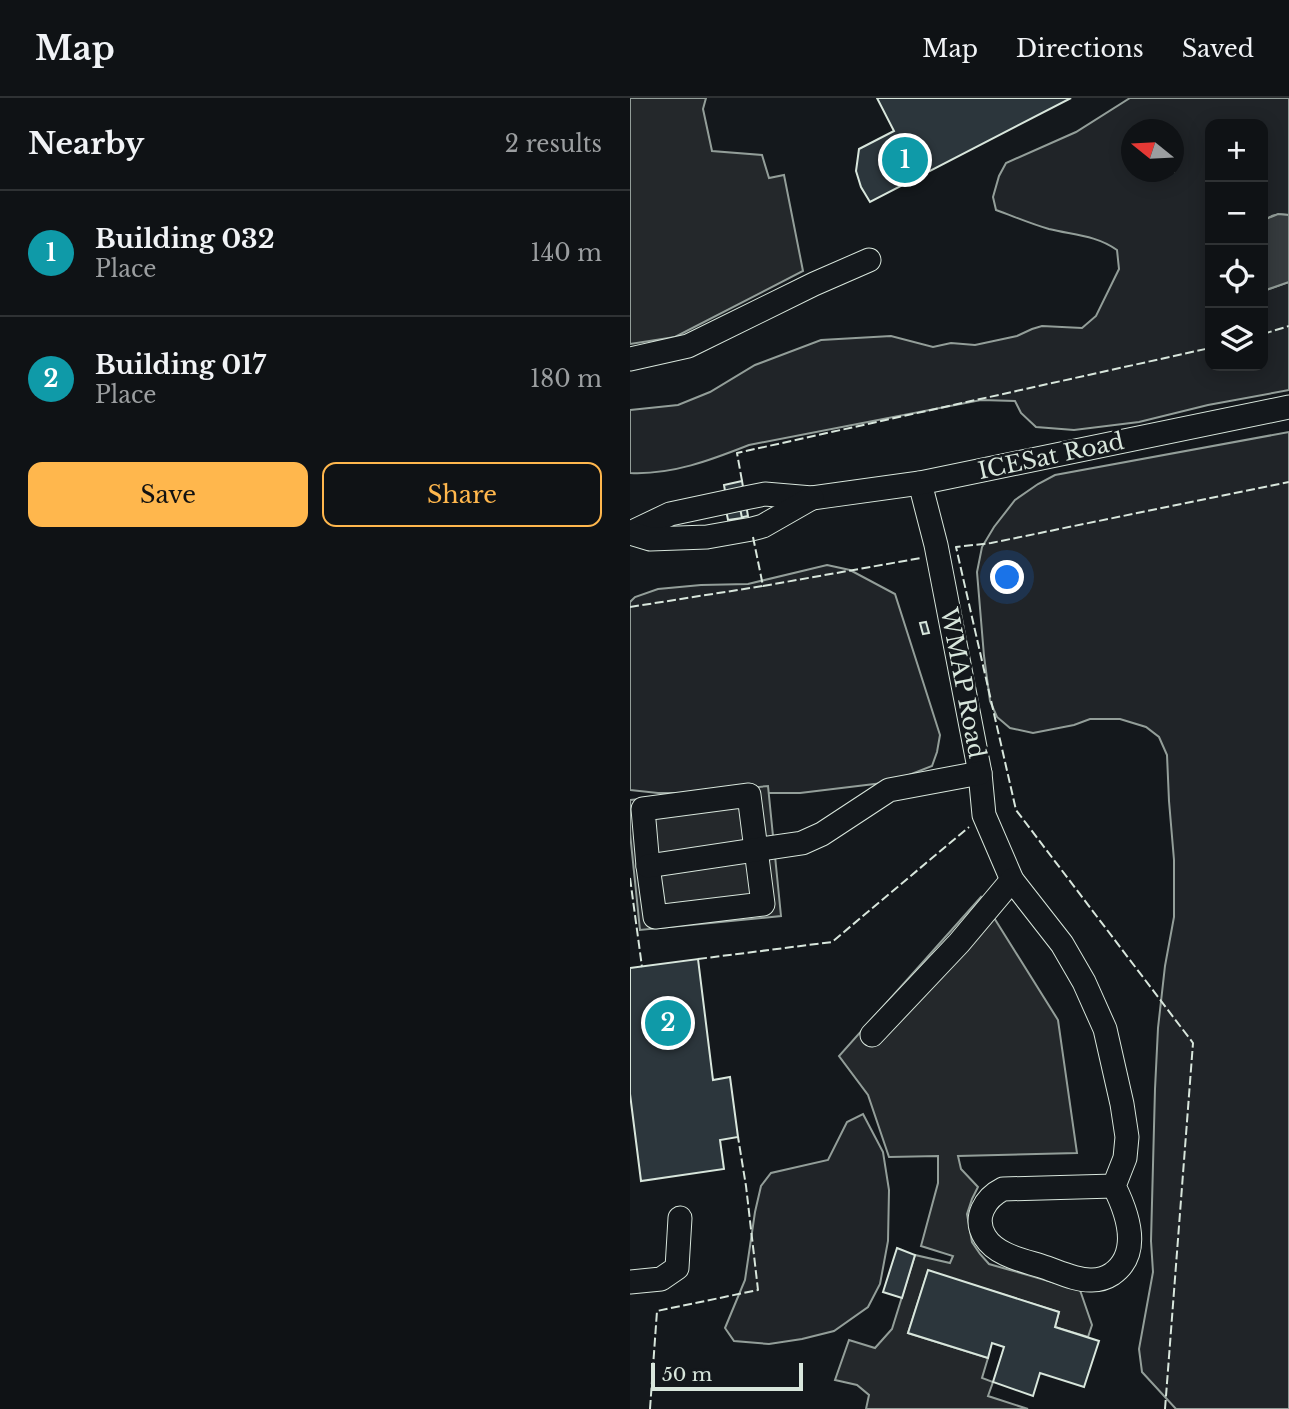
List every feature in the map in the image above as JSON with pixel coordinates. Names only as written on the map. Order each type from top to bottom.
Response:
[{"type":"street","points":[[630,359],[688,346],[869,260]]},
{"type":"street","name":"ICESat Road","points":[[630,533],[670,514],[765,494],[812,498],[920,483],[1289,407]]},
{"type":"street","name":"WMAP Road","points":[[920,483],[936,545],[980,772],[984,815],[1012,880],[1062,944],[1084,982],[1105,1029],[1127,1136],[1125,1158],[1114,1186]]},
{"type":"street","name":"ICESat Road","points":[[630,533],[650,538],[707,537],[752,530],[812,498]]},
{"type":"street","points":[[648,866],[802,843],[822,834],[889,790],[980,772]]},
{"type":"street","points":[[749,795],[763,904],[655,917],[648,866],[643,809],[749,795]]},
{"type":"street","points":[[872,1035],[959,943],[1012,880]]},
{"type":"street","points":[[1114,1186],[1127,1221],[1129,1247],[1120,1268],[1106,1278],[1078,1278],[1003,1253],[986,1239],[980,1226],[985,1203],[991,1195],[1003,1189],[1114,1186]]},
{"type":"street","points":[[630,1282],[661,1279],[677,1268],[680,1218]]},
{"type":"shaded area","points":[[630,98],[706,98],[703,109],[712,151],[762,155],[769,178],[784,175],[803,271],[675,337],[630,344]]},
{"type":"shaded area","points":[[1130,98],[1289,98],[1289,215],[1268,218],[1268,119],[1205,119],[1205,371],[1268,371],[1268,289],[1289,282],[1289,390],[1208,405],[1139,422],[1074,430],[1036,427],[1021,413],[1015,401],[981,400],[749,445],[676,469],[630,473],[630,410],[678,405],[710,392],[755,365],[821,340],[891,336],[933,347],[951,343],[975,345],[1017,336],[1042,326],[1082,328],[1096,316],[1119,269],[1117,250],[1093,238],[1049,229],[996,210],[993,197],[1006,163],[1076,132]]},
{"type":"shaded area","points":[[1278,214],[1289,215],[1289,282],[1268,289],[1268,245],[1268,218]]},
{"type":"shaded area","points":[[1289,432],[1289,1409],[1176,1409],[1142,1372],[1139,1349],[1153,1272],[1151,1241],[1158,1028],[1174,917],[1174,860],[1167,755],[1159,737],[1146,727],[1120,719],[1090,719],[1033,733],[1010,728],[997,717],[990,701],[977,572],[982,547],[1015,500],[1055,475]]},
{"type":"shaded area","points":[[827,565],[850,570],[895,594],[940,735],[932,766],[891,782],[800,793],[658,793],[630,790],[630,602],[635,597],[658,589],[748,584]]},
{"type":"shaded area","points":[[768,786],[781,916],[640,930],[630,833],[630,800]]},
{"type":"shaded area","points":[[981,897],[1058,1020],[1077,1153],[958,1156],[961,1169],[978,1187],[967,1214],[972,1242],[989,1264],[1080,1290],[1092,1325],[1088,1337],[1055,1327],[1059,1312],[928,1271],[908,1333],[988,1358],[982,1378],[993,1382],[988,1396],[1028,1409],[866,1409],[869,1395],[857,1385],[835,1380],[849,1340],[875,1348],[892,1329],[915,1255],[950,1263],[953,1256],[921,1246],[938,1183],[938,1156],[889,1157],[868,1095],[839,1056]]},
{"type":"shaded area","points":[[863,1114],[883,1152],[889,1190],[888,1241],[880,1284],[868,1307],[834,1331],[769,1344],[734,1341],[725,1328],[745,1280],[761,1186],[771,1173],[828,1160],[847,1122]]},
{"type":"building","points":[[877,98],[1071,98],[870,202],[856,171],[859,149],[894,131]]},
{"type":"building","points":[[742,481],[748,516],[730,520],[724,485]]},
{"type":"building","points":[[740,508],[742,518],[728,520],[726,510]]},
{"type":"building","points":[[926,622],[929,633],[923,634],[920,623]]},
{"type":"building","points":[[698,959],[713,1080],[730,1077],[738,1137],[720,1140],[724,1169],[641,1181],[630,1094],[630,968]]},
{"type":"building","points":[[897,1248],[915,1255],[902,1298],[883,1292]]},
{"type":"building","points":[[928,1270],[1059,1312],[1055,1327],[1099,1341],[1084,1387],[1040,1373],[1033,1396],[993,1382],[1004,1347],[992,1343],[988,1358],[908,1333]]},
{"type":"fence","points":[[1268,332],[1289,326]]},
{"type":"fence","points":[[742,481],[737,453],[1205,349]]},
{"type":"fence","points":[[1165,1409],[1193,1043],[1016,810],[956,547],[991,543],[1289,482]]},
{"type":"fence","points":[[753,537],[763,586],[921,558]]},
{"type":"fence","points":[[630,607],[763,586]]},
{"type":"fence","points":[[698,959],[832,942],[969,827]]},
{"type":"fence","points":[[630,878],[642,967]]},
{"type":"fence","points":[[650,1409],[657,1311],[758,1290],[738,1137]]},
{"type":"place","name":"Building 032","points":[[905,160]]},
{"type":"place","name":"Building 017","points":[[668,1023]]}]
